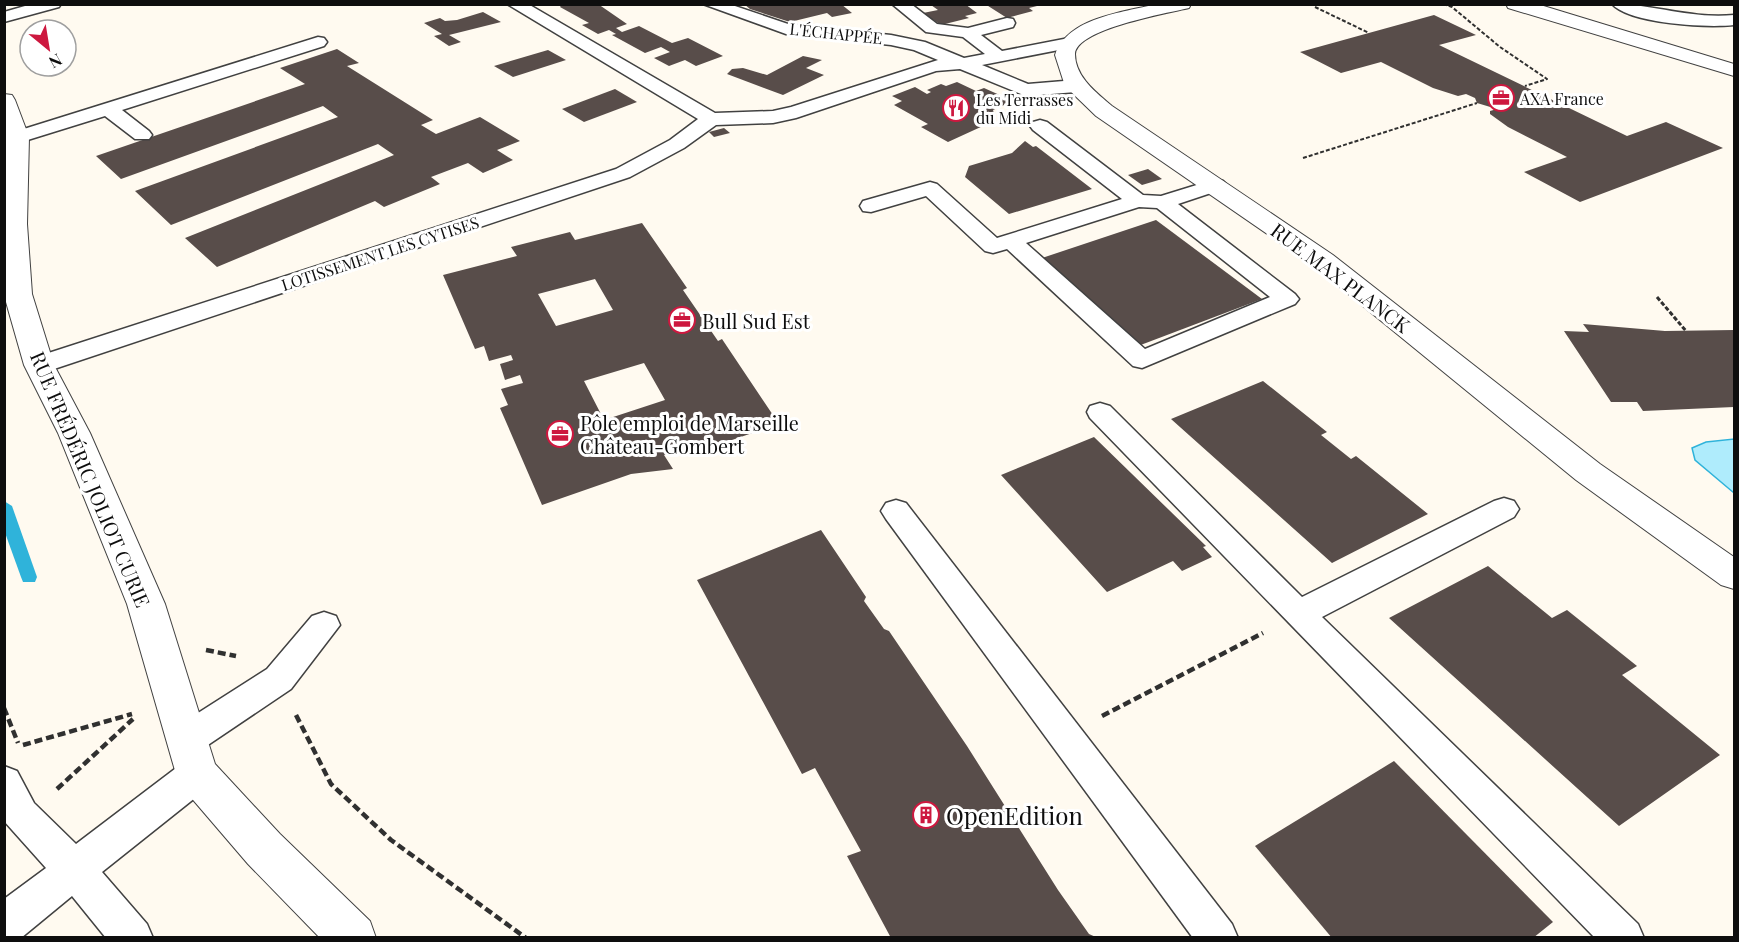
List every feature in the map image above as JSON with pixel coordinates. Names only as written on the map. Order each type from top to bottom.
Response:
[{"type":"street","points":[[1069,43],[1087,31],[1111,21],[1182,4]]},
{"type":"street","points":[[1515,4],[1734,70]]},
{"type":"street","name":"RUE MAX PLANCK","points":[[1069,43],[1065,55],[1076,86],[1104,111],[1216,184],[1324,261],[1588,472],[1734,575]]},
{"type":"street","name":"RUE FRÉDÉRIC JOLIOT CURIE","points":[[4,100],[18,137],[14,224],[18,294],[39,365],[74,433],[146,604],[192,757],[264,849],[353,938]]},
{"type":"lane","points":[[4,17],[53,4]]},
{"type":"lane","points":[[516,4],[711,119],[785,115],[934,66],[961,64],[1069,43]]},
{"type":"lane","name":"L'ÉCHAPPÉE","points":[[711,4],[786,29],[891,39],[919,46],[1026,90],[1076,86]]},
{"type":"lane","points":[[900,4],[932,28],[968,33],[1007,23]]},
{"type":"lane","points":[[1620,4],[1660,16],[1688,20],[1734,20]]},
{"type":"lane","points":[[968,33],[998,56]]},
{"type":"lane","points":[[18,137],[110,110],[318,42]]},
{"type":"lane","points":[[110,110],[142,135]]},
{"type":"lane","name":"LOTISSEMENT LES CYTISES","points":[[39,365],[623,173],[677,144],[711,119]]},
{"type":"lane","points":[[1011,241],[1142,360],[1287,299],[1040,126]]},
{"type":"lane","points":[[871,206],[930,189],[993,246],[1216,184]]},
{"type":"lane","points":[[1100,412],[1298,614],[1624,938]]},
{"type":"lane","points":[[1298,614],[1504,509]]},
{"type":"lane","points":[[896,511],[1218,938]]},
{"type":"lane","points":[[4,925],[75,870],[192,757],[279,679],[324,625]]},
{"type":"lane","points":[[4,783],[21,815],[75,870],[133,938]]},
{"type":"path","points":[[1443,4],[1452,7],[1500,47],[1547,79],[1525,87]]},
{"type":"path","points":[[1316,7],[1369,33]]},
{"type":"path","points":[[1303,158],[1477,103]]},
{"type":"path","points":[[1657,297],[1686,331]]},
{"type":"path","points":[[1118,707],[1298,614]]},
{"type":"path","points":[[197,649],[244,657],[279,679],[331,784],[391,840],[526,938]]},
{"type":"path","points":[[4,708],[19,746],[141,712],[52,793]]},
{"type":"water","points":[[1734,439],[1734,493],[1695,460],[1692,448],[1706,442]]},
{"type":"building","points":[[562,4],[598,4],[627,24],[616,28],[622,32],[639,26],[672,43],[688,38],[723,56],[696,66],[685,60],[669,66],[654,58],[670,52],[661,47],[645,53],[612,35],[616,34],[609,30],[598,34],[582,25],[589,23],[560,7]]},
{"type":"building","points":[[744,4],[841,4],[852,13],[832,17],[827,13],[790,22],[750,9]]},
{"type":"building","points":[[965,4],[977,13],[965,16],[969,18],[941,25],[923,13],[938,10],[931,5]]},
{"type":"building","points":[[985,4],[1041,5],[1029,8],[1033,11],[1007,18]]},
{"type":"building","points":[[483,12],[501,22],[449,35],[461,42],[449,46],[434,36],[442,34],[424,23],[440,18],[445,21],[457,20]]},
{"type":"building","points":[[1434,15],[1476,35],[1439,45],[1627,136],[1666,122],[1723,148],[1580,202],[1524,172],[1567,157],[1508,127],[1490,114],[1490,111],[1497,109],[1477,103],[1475,98],[1466,94],[1458,96],[1433,88],[1381,62],[1341,73],[1300,52]]},
{"type":"building","points":[[337,49],[359,63],[347,66],[433,120],[421,125],[436,134],[480,117],[520,141],[497,150],[513,160],[483,173],[468,163],[431,177],[440,184],[384,207],[375,201],[217,267],[185,238],[394,155],[378,144],[171,225],[135,191],[338,117],[323,106],[121,179],[96,156],[305,84],[280,68]]},
{"type":"building","points":[[548,50],[566,60],[513,77],[494,66]]},
{"type":"building","points":[[803,56],[822,60],[806,68],[824,75],[783,95],[727,74],[732,69],[743,68],[767,75]]},
{"type":"building","points":[[957,82],[976,91],[984,88],[1013,101],[993,110],[996,120],[948,142],[921,127],[928,124],[894,105],[902,101],[892,96],[915,87],[927,94],[931,92],[927,90],[941,84],[946,86]]},
{"type":"building","points":[[615,89],[637,102],[584,122],[562,109]]},
{"type":"building","points":[[724,128],[730,133],[714,137],[709,132]]},
{"type":"building","points":[[1025,141],[1033,147],[1036,146],[1092,189],[1009,214],[965,177],[969,166],[1012,153]]},
{"type":"building","points":[[1148,169],[1162,179],[1142,185],[1128,175]]},
{"type":"building","points":[[1156,220],[1262,299],[1138,346],[1039,259]]},
{"type":"building","points":[[642,223],[687,288],[683,290],[718,341],[722,339],[779,424],[697,452],[692,445],[664,455],[673,469],[631,474],[542,505],[500,408],[508,405],[501,389],[523,383],[520,375],[505,380],[500,364],[513,360],[511,355],[489,361],[484,346],[475,349],[443,275],[517,256],[511,247],[570,232],[575,240]],"holes":[[[595,279],[613,310],[556,326],[538,294]],[[644,363],[665,400],[604,420],[584,381]]]},
{"type":"building","points":[[1583,324],[1665,331],[1734,330],[1734,407],[1643,411],[1637,402],[1611,402],[1564,331],[1589,332]]},
{"type":"building","points":[[1263,381],[1327,432],[1321,435],[1351,459],[1356,456],[1428,514],[1332,563],[1171,419]]},
{"type":"building","points":[[1094,437],[1206,546],[1203,547],[1212,557],[1182,571],[1173,561],[1107,592],[1001,475]]},
{"type":"building","points":[[821,530],[866,597],[864,601],[884,629],[889,631],[967,746],[1058,890],[1089,934],[1098,938],[891,938],[847,856],[861,851],[815,768],[802,774],[697,580]]},
{"type":"building","points":[[1488,566],[1552,618],[1567,610],[1637,666],[1622,675],[1720,755],[1619,826],[1389,618]]},
{"type":"building","points":[[1394,761],[1553,922],[1533,938],[1332,938],[1255,846]]},
{"type":"waterway","points":[[4,506],[29,577]]},
{"type":"place","name":"AXA France","points":[[1501,98]]},
{"type":"place","name":"Les Terrasses du Midi","points":[[956,108]]},
{"type":"place","name":"Bull Sud Est","points":[[682,320]]},
{"type":"place","name":"Pôle emploi de Marseille Château-Gombert","points":[[560,434]]},
{"type":"place","name":"OpenEdition","points":[[926,815]]}]
